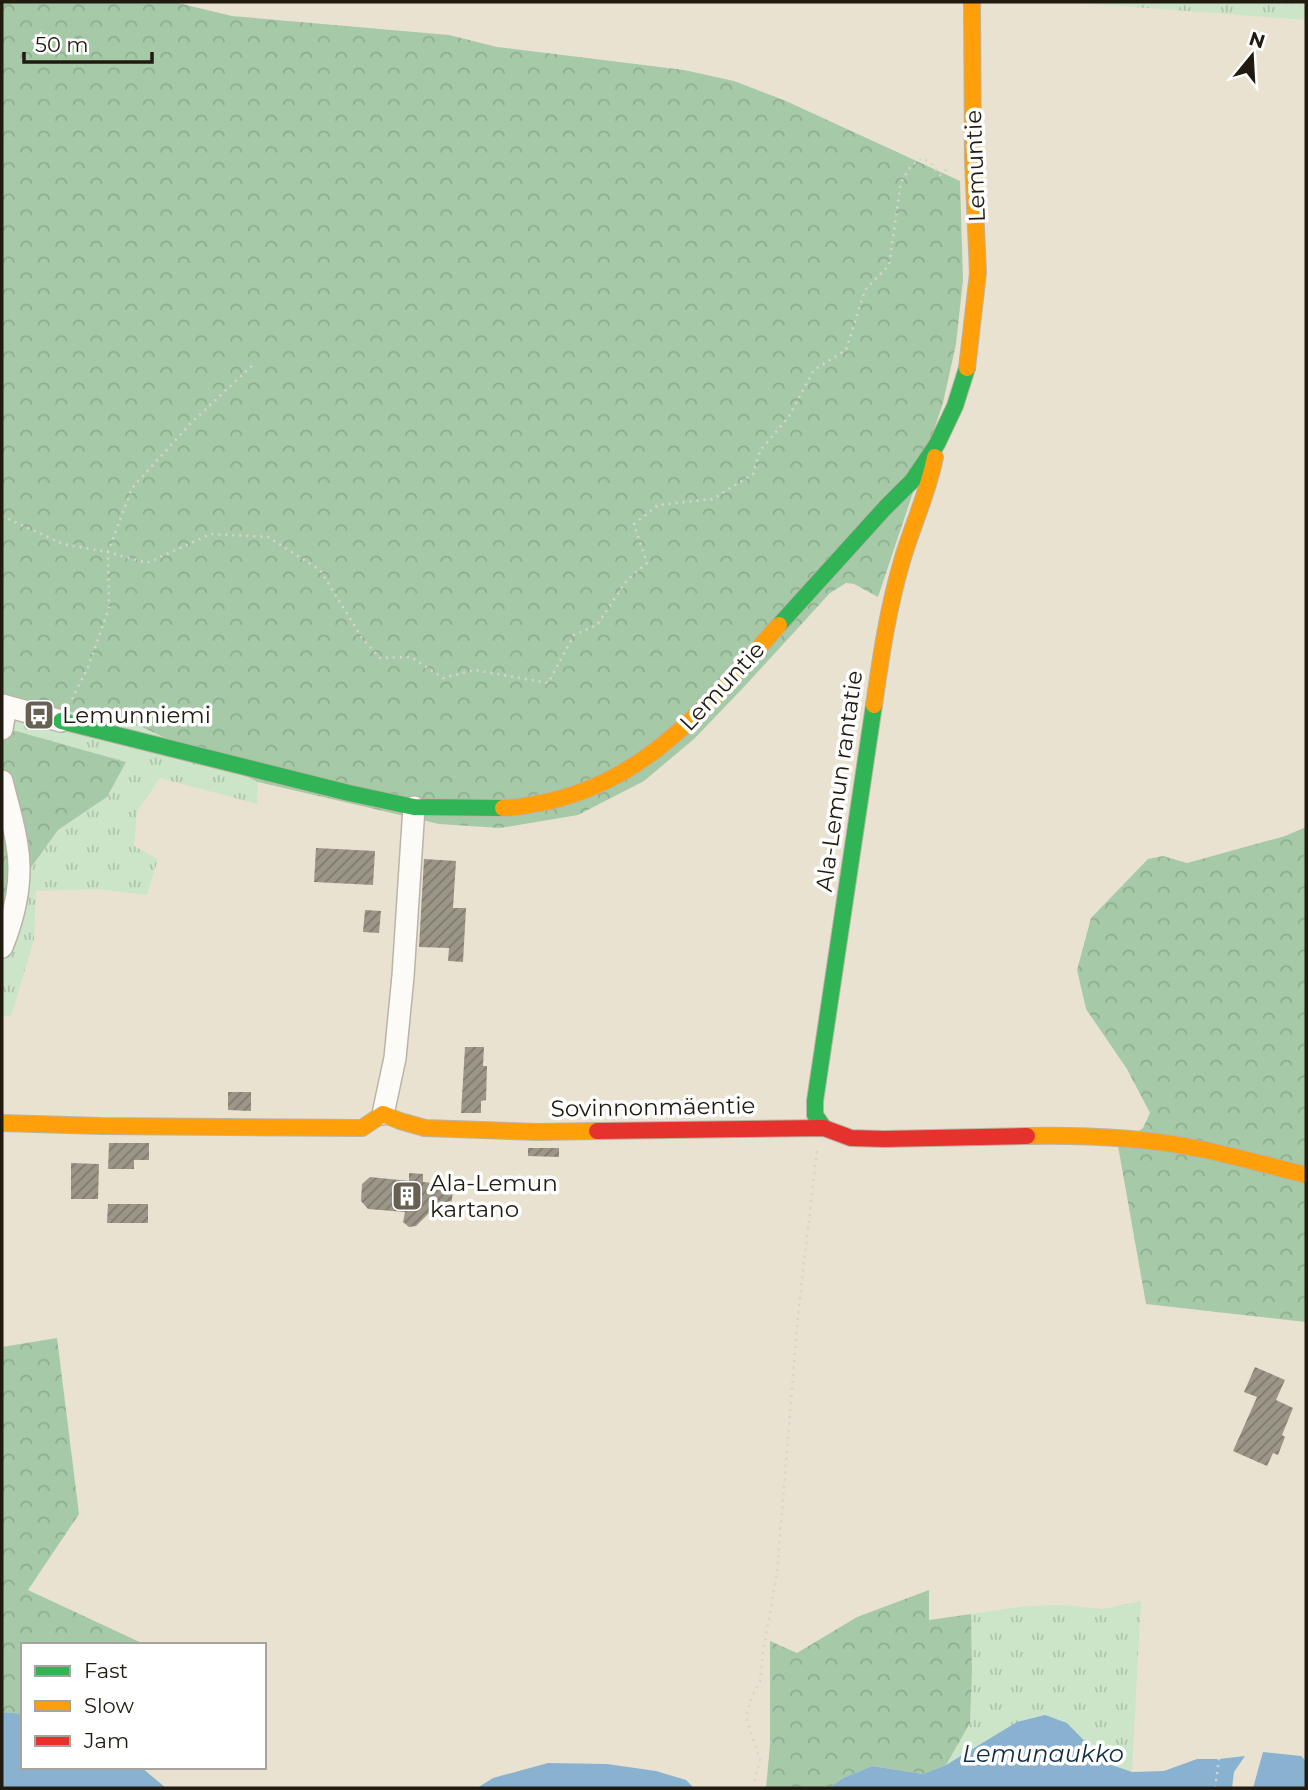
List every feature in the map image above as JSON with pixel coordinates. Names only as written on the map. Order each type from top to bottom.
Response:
[{"type":"street","name":"Lemuntie","points":[[4,706],[414,807],[509,808],[559,800],[595,786],[634,766],[675,736],[708,704],[912,481],[937,444],[955,406],[967,367],[978,273],[973,161],[972,2]]},
{"type":"street","name":"Ala-Lemun rantatie","points":[[824,1128],[815,1115],[815,1101],[884,634],[896,579],[932,476],[937,444]]},
{"type":"street","points":[[2,729],[4,706]]},
{"type":"street","points":[[2,781],[18,847],[18,888],[11,924],[2,947]]},
{"type":"street","points":[[2,1123],[362,1128],[383,1114],[396,1058],[414,807]]},
{"type":"street","name":"Sovinnonmäentie","points":[[383,1114],[425,1128],[537,1132],[824,1128],[851,1138],[1067,1135],[1139,1139],[1197,1148],[1306,1175]]},
{"type":"path","points":[[1243,2],[1306,6]]},
{"type":"path","points":[[2,516],[63,544],[108,552],[147,563],[211,534],[268,537],[320,570],[362,639],[380,658],[411,657],[443,678],[475,670],[548,682],[573,635],[597,625],[627,580],[647,563],[634,524],[658,505],[713,499],[753,474],[760,451],[789,416],[814,370],[846,350],[865,290],[889,265],[901,182],[911,166],[922,158],[930,162],[940,175],[955,162],[973,161]]},
{"type":"path","points":[[61,721],[88,667],[109,608],[108,552],[132,488],[191,423],[255,363]]},
{"type":"path","points":[[753,1788],[760,1760],[746,1717],[760,1681],[777,1573],[798,1315],[818,1143],[824,1128]]},
{"type":"path","points":[[1215,1788],[1219,1759]]},
{"type":"green space","points":[[2,2],[174,2],[232,16],[449,35],[497,47],[684,70],[734,81],[786,101],[960,181],[963,280],[956,344],[943,403],[878,597],[854,584],[846,583],[830,593],[694,739],[644,781],[578,815],[500,828],[439,824],[258,782],[142,727],[2,697]]},
{"type":"green space","points":[[1067,2],[1306,2],[1306,20]]},
{"type":"green space","points":[[2,697],[142,727],[258,782],[257,804],[160,778],[137,812],[134,846],[158,859],[147,895],[97,889],[36,891],[34,940],[11,1016],[2,1016],[2,908],[58,830],[107,797],[125,762],[2,727]]},
{"type":"green space","points":[[2,727],[126,762],[107,797],[58,830],[2,908]]},
{"type":"green space","points":[[1306,827],[1306,1322],[1146,1304],[1118,1146],[1143,1128],[1150,1113],[1127,1069],[1086,1009],[1077,970],[1091,918],[1148,859],[1163,856],[1187,863],[1285,836]]},
{"type":"green space","points":[[57,1338],[79,1514],[28,1590],[142,1643],[21,1643],[21,1714],[2,1712],[2,1347]]},
{"type":"green space","points":[[929,1590],[929,1620],[971,1614],[970,1723],[946,1765],[923,1774],[872,1766],[843,1778],[829,1788],[766,1788],[770,1745],[770,1641],[797,1653],[857,1617]]},
{"type":"green space","points":[[1141,1601],[1132,1772],[1106,1763],[1067,1723],[946,1765],[970,1723],[971,1614],[1025,1606],[1064,1605],[1103,1609]]},
{"type":"water","points":[[2,1712],[21,1714],[21,1769],[143,1769],[166,1788],[2,1788]]},
{"type":"water","name":"Lemunaukko","points":[[1045,1715],[1067,1723],[1106,1763],[1132,1772],[1164,1771],[1197,1759],[1245,1756],[1234,1772],[1232,1788],[829,1788],[843,1778],[872,1766],[923,1774],[946,1765],[1017,1722]]},
{"type":"water","points":[[1263,1752],[1301,1756],[1306,1761],[1306,1788],[1253,1788]]},
{"type":"water","points":[[548,1763],[607,1764],[656,1771],[686,1780],[694,1788],[477,1788],[493,1778]]},
{"type":"building","points":[[316,848],[375,851],[373,885],[314,882]]},
{"type":"building","points":[[424,859],[456,861],[453,908],[466,908],[463,962],[448,961],[449,948],[419,947]]},
{"type":"building","points":[[365,910],[381,911],[379,933],[363,932]]},
{"type":"building","points":[[465,1047],[484,1047],[483,1066],[487,1066],[486,1100],[481,1101],[481,1113],[461,1113]]},
{"type":"building","points":[[228,1092],[251,1092],[251,1111],[228,1110]]},
{"type":"building","points":[[109,1143],[149,1143],[149,1160],[134,1160],[134,1169],[108,1169]]},
{"type":"building","points":[[528,1148],[559,1148],[559,1157],[528,1156]]},
{"type":"building","points":[[71,1163],[99,1164],[98,1199],[71,1199]]},
{"type":"building","name":"Ala-Lemun kartano","points":[[409,1173],[423,1174],[423,1182],[443,1184],[443,1191],[453,1191],[451,1206],[440,1206],[441,1214],[429,1213],[416,1226],[409,1227],[403,1222],[405,1212],[368,1209],[361,1201],[362,1184],[370,1177],[409,1181]]},
{"type":"building","points":[[108,1204],[148,1204],[148,1223],[107,1223]]},
{"type":"building","points":[[1255,1367],[1285,1380],[1276,1400],[1293,1408],[1282,1435],[1285,1437],[1278,1455],[1273,1453],[1267,1466],[1233,1451],[1257,1397],[1244,1392]]},
{"type":"traffic: fast","points":[[779,625],[912,481],[937,444],[955,406],[967,368]]},
{"type":"traffic: fast","points":[[824,1128],[815,1115],[815,1101],[874,705]]},
{"type":"traffic: fast","points":[[61,721],[414,807],[503,808]]},
{"type":"traffic: slow","points":[[967,368],[978,273],[973,161],[972,2]]},
{"type":"traffic: slow","points":[[874,705],[885,632],[897,579],[935,457]]},
{"type":"traffic: slow","points":[[503,808],[531,805],[574,794],[610,779],[642,760],[700,711],[779,625]]},
{"type":"traffic: slow","points":[[2,1123],[362,1128],[383,1114],[425,1128],[597,1131]]},
{"type":"traffic: slow","points":[[1027,1136],[1090,1136],[1153,1141],[1209,1151],[1306,1175]]},
{"type":"traffic: jam","points":[[597,1131],[824,1128],[851,1138],[1027,1136]]},
{"type":"place","name":"Lemunniemi","points":[[39,715]]},
{"type":"place","name":"Ala-Lemun kartano","points":[[407,1196]]}]
